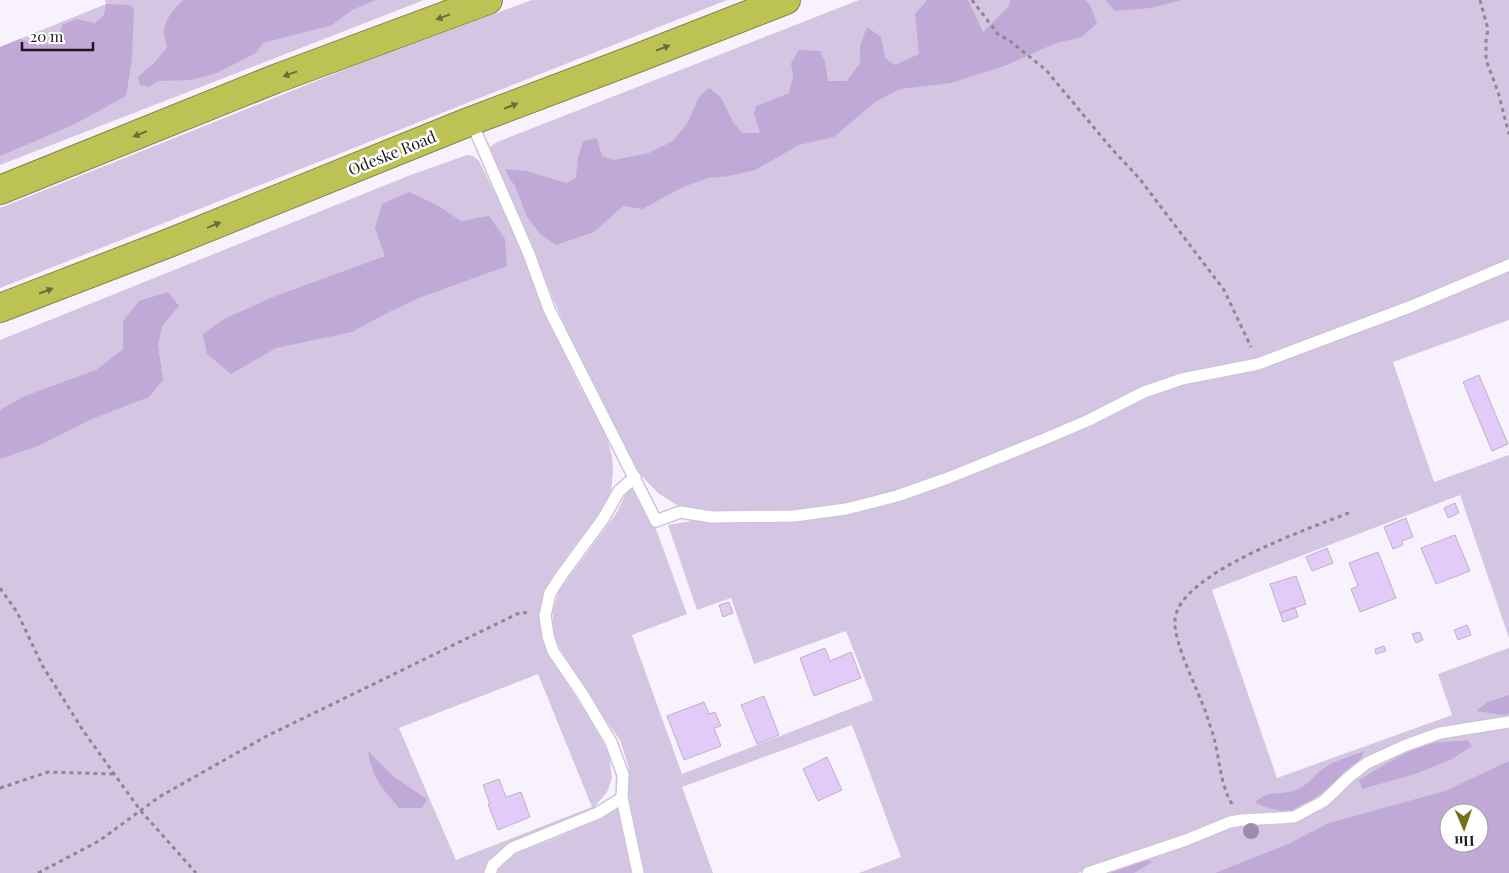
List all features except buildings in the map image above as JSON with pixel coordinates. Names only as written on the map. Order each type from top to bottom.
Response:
[{"type":"highway","points":[[0,190],[275,79],[488,0]]},
{"type":"highway","name":"Odeske Road","points":[[0,308],[169,243],[471,121],[786,0]]},
{"type":"lane","points":[[471,121],[529,254],[549,309],[656,521],[680,512],[712,517],[794,516],[846,509],[897,496],[948,478],[1089,420],[1144,392],[1182,379],[1258,364],[1412,306],[1509,265]]},
{"type":"lane","points":[[635,477],[620,491],[603,520],[561,576],[550,593],[545,616],[548,636],[553,651],[611,742],[623,775],[622,798],[638,873]]},
{"type":"lane","points":[[1088,873],[1186,840],[1230,822],[1294,817],[1324,801],[1349,777],[1368,763],[1397,750],[1440,733],[1509,722]]},
{"type":"lane","points":[[490,873],[492,865],[512,848],[598,813],[622,798]]},
{"type":"path","points":[[972,0],[998,34],[1010,41],[1046,70],[1111,148],[1139,178],[1224,290],[1258,364]]},
{"type":"path","points":[[1480,0],[1488,29],[1486,60],[1498,92],[1509,134]]},
{"type":"path","points":[[1242,820],[1229,798],[1215,740],[1179,643],[1175,621],[1178,606],[1202,582],[1261,548],[1351,512]]},
{"type":"path","points":[[0,588],[17,612],[42,665],[84,732],[140,810],[196,873]]},
{"type":"path","points":[[38,873],[99,841],[159,796],[265,737],[521,612],[545,616]]},
{"type":"path","points":[[0,788],[48,772],[114,774]]},
{"type":"shaded area","points":[[105,0],[424,0],[0,165],[0,47],[106,4]]},
{"type":"shaded area","points":[[184,0],[376,0],[352,10],[332,25],[263,43],[256,53],[217,73],[191,80],[158,81],[149,87],[140,85],[138,77],[167,48],[164,31],[166,22]]},
{"type":"shaded area","points":[[532,0],[727,0],[0,288],[0,208],[361,63]]},
{"type":"shaded area","points":[[859,0],[1509,0],[1509,261],[1460,283],[1251,362],[1220,367],[1088,417],[1014,449],[880,498],[807,511],[726,512],[678,506],[658,493],[637,471],[593,386],[558,310],[490,152],[490,147],[497,142]]},
{"type":"shaded area","points":[[927,0],[968,0],[983,32],[1009,6],[1010,0],[1085,0],[1090,5],[1097,23],[1082,37],[1056,43],[1004,66],[951,83],[900,89],[875,102],[834,137],[799,145],[755,170],[729,176],[708,178],[683,187],[642,209],[623,206],[594,232],[556,245],[540,234],[527,217],[506,169],[527,171],[566,183],[576,178],[578,158],[583,141],[597,138],[602,156],[614,160],[649,153],[673,141],[688,122],[699,97],[709,88],[721,97],[733,122],[742,133],[760,133],[754,114],[756,106],[789,93],[793,77],[791,63],[799,50],[820,51],[825,62],[828,81],[847,81],[860,63],[860,46],[867,27],[881,37],[885,58],[895,65],[919,54],[915,14]]},
{"type":"shaded area","points":[[1105,0],[1181,0],[1151,8],[1115,11]]},
{"type":"shaded area","points":[[106,4],[130,5],[134,9],[132,59],[126,96],[75,124],[0,156],[0,47],[20,39],[46,45],[59,35],[62,25],[76,19],[95,23],[104,15]]},
{"type":"shaded area","points":[[467,155],[473,156],[479,161],[511,225],[547,318],[580,387],[607,437],[612,457],[611,493],[546,587],[541,607],[540,629],[545,645],[558,670],[609,753],[612,778],[607,792],[592,810],[500,851],[494,857],[485,873],[0,873],[0,340],[408,176]],"holes":[[[538,674],[592,807],[456,860],[399,728]]]},
{"type":"shaded area","points":[[409,192],[437,205],[461,221],[489,216],[505,239],[507,266],[419,298],[352,332],[276,348],[231,374],[207,354],[203,334],[224,319],[273,297],[385,256],[375,228],[382,204]]},
{"type":"shaded area","points":[[1509,270],[1509,320],[1393,362],[1434,482],[1509,455],[1509,638],[1460,495],[1212,590],[1277,778],[1452,715],[1438,674],[1509,648],[1509,718],[1410,741],[1290,814],[1153,845],[1078,873],[859,873],[901,857],[852,725],[682,787],[713,873],[645,873],[634,829],[629,795],[629,768],[620,740],[595,705],[555,640],[553,623],[553,610],[559,591],[616,514],[631,483],[652,518],[687,614],[632,635],[682,774],[873,700],[846,631],[754,664],[731,598],[697,610],[668,525],[692,521],[723,522],[819,516],[877,507],[916,494],[1169,387],[1206,378]]},
{"type":"shaded area","points":[[168,292],[179,306],[162,326],[158,345],[163,380],[149,397],[92,419],[38,446],[0,459],[0,410],[25,396],[96,370],[123,349],[123,321],[139,301]]},
{"type":"shaded area","points":[[1509,695],[1509,714],[1502,715],[1476,711],[1488,702]]},
{"type":"shaded area","points":[[1509,726],[1509,873],[1097,873],[1234,824],[1289,821],[1308,817],[1358,774],[1415,746],[1455,735]]},
{"type":"shaded area","points":[[1467,740],[1472,746],[1452,759],[1415,774],[1362,789],[1359,780],[1410,751],[1442,742]]},
{"type":"shaded area","points":[[368,751],[394,777],[427,799],[422,808],[399,808],[375,776]]},
{"type":"shaded area","points":[[1364,751],[1360,760],[1318,796],[1296,810],[1280,811],[1264,807],[1255,802],[1265,795],[1289,792],[1299,788],[1330,764]]},
{"type":"shaded area","points":[[1509,761],[1509,873],[1215,873],[1288,844],[1329,823],[1445,791]]},
{"type":"shaded area","points":[[618,806],[633,873],[496,873],[501,863],[512,855],[598,820]]},
{"type":"shaded area","points":[[1146,859],[1152,862],[1134,873],[1103,873]]}]
